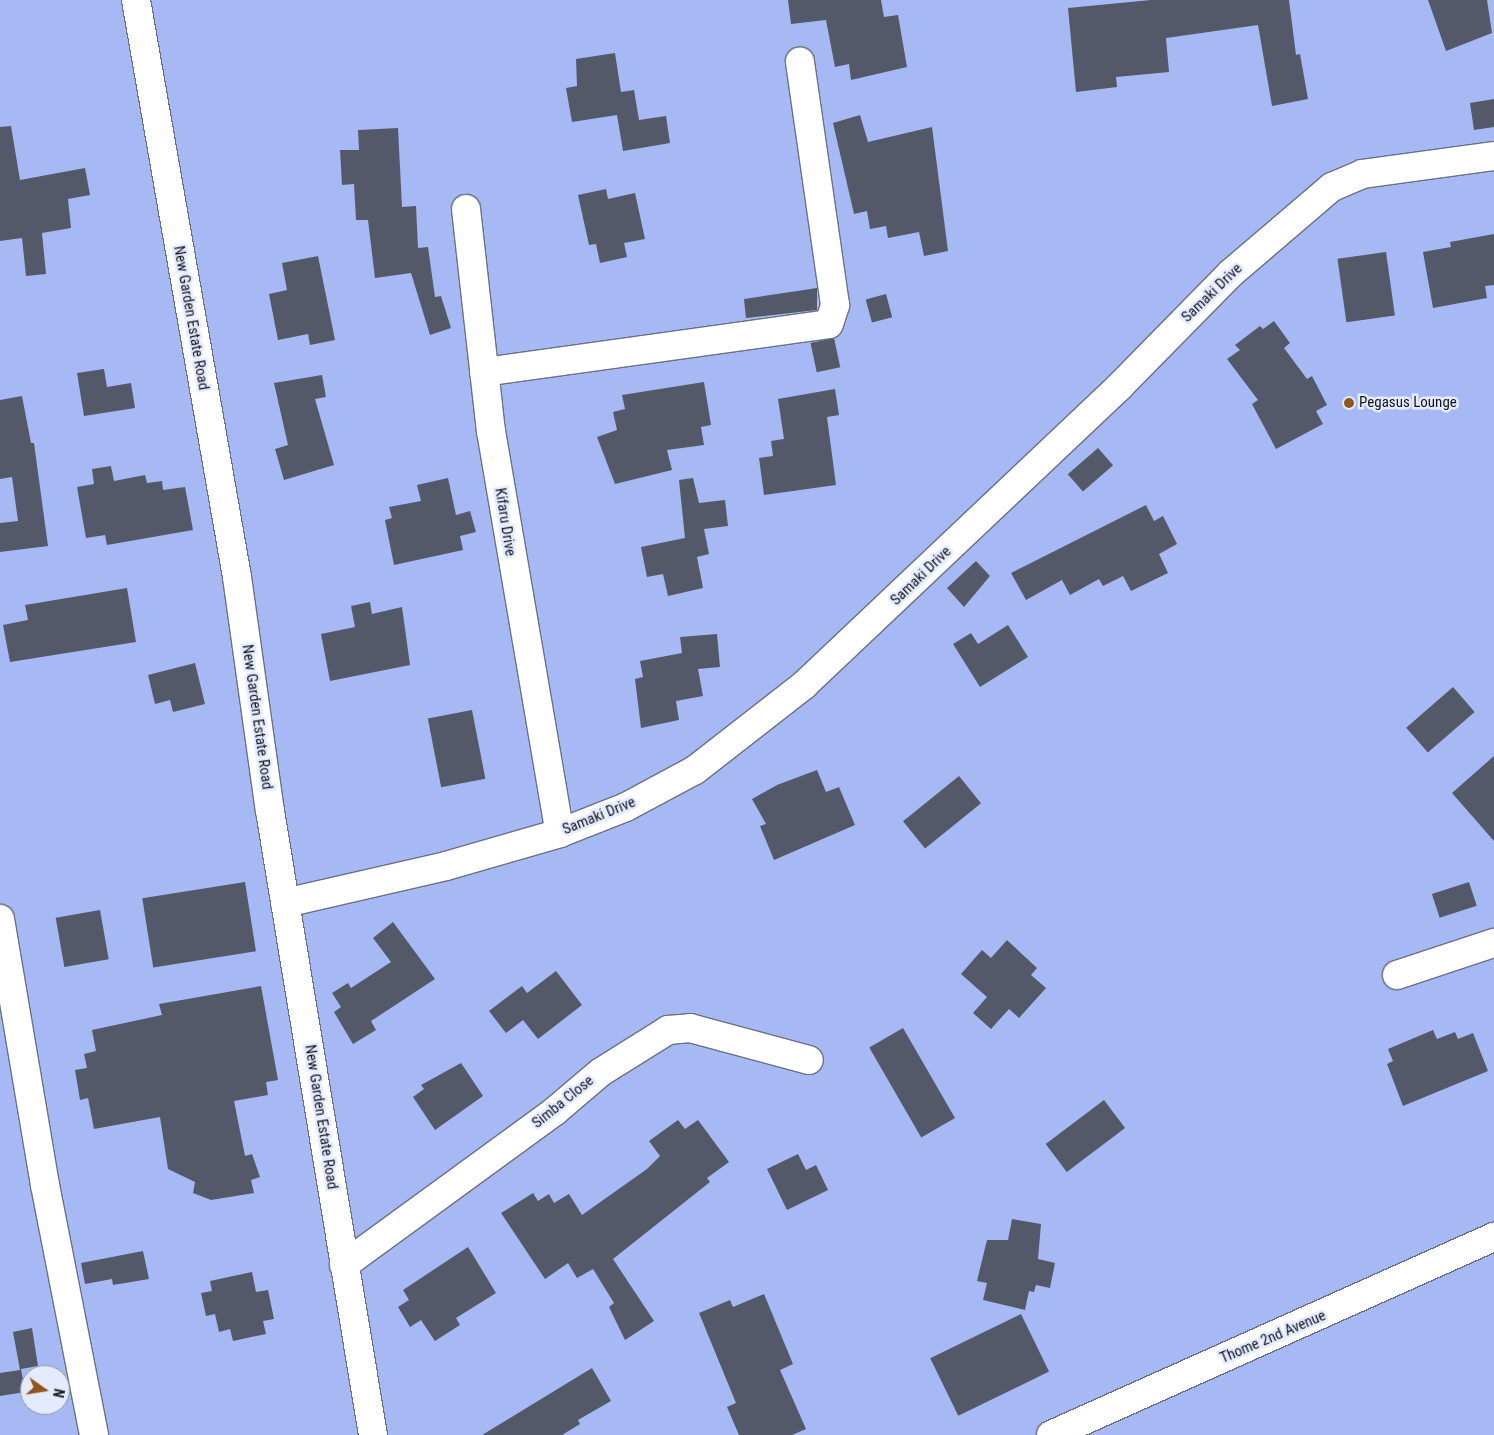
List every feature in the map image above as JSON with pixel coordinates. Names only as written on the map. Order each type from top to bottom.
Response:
[{"type":"street","name":"New Garden Estate Road","points":[[136,0],[237,577],[285,903],[373,1435]]},
{"type":"street","points":[[484,372],[829,324],[835,305],[800,62]]},
{"type":"street","name":"Samaki Drive","points":[[285,903],[446,866],[560,833],[626,807],[695,770],[804,686],[1119,387],[1230,274],[1332,187],[1362,174],[1494,156]]},
{"type":"street","name":"Kifaru Drive","points":[[466,209],[484,372],[527,657],[560,833]]},
{"type":"street","points":[[0,918],[4,976],[94,1435]]},
{"type":"street","points":[[1397,975],[1494,944]]},
{"type":"street","name":"Simba Close","points":[[344,1265],[555,1111],[601,1072],[668,1030],[690,1028],[809,1060]]},
{"type":"street","name":"Thome 2nd Avenue","points":[[1051,1435],[1494,1237]]},
{"type":"shaded area","points":[[0,0],[1494,0],[1494,1435],[0,1435]]},
{"type":"building","points":[[788,0],[881,0],[884,17],[898,15],[907,67],[851,80],[849,64],[835,67],[826,20],[791,24]]},
{"type":"building","points":[[1151,0],[1289,0],[1296,55],[1300,54],[1308,99],[1272,106],[1258,25],[1166,38],[1169,72],[1116,77],[1117,87],[1076,92],[1068,8]]},
{"type":"building","points":[[1428,0],[1487,0],[1492,33],[1446,51]]},
{"type":"building","points":[[615,53],[621,92],[634,90],[639,120],[666,116],[670,143],[623,151],[617,115],[572,122],[566,88],[577,86],[576,59]]},
{"type":"building","points":[[1494,99],[1494,127],[1474,130],[1470,103]]},
{"type":"building","points":[[860,115],[868,142],[932,127],[948,251],[924,256],[919,232],[888,238],[886,226],[870,229],[867,211],[854,214],[833,123]]},
{"type":"building","points":[[11,126],[20,180],[85,168],[90,195],[68,199],[71,228],[42,233],[46,274],[26,276],[22,238],[0,241],[0,127]]},
{"type":"building","points":[[398,128],[402,207],[416,206],[418,248],[428,247],[435,297],[441,296],[451,328],[430,335],[411,273],[375,278],[368,220],[356,220],[354,184],[342,185],[340,150],[359,150],[358,130]]},
{"type":"building","points":[[606,189],[608,199],[635,193],[645,239],[624,243],[627,257],[600,263],[596,244],[589,245],[578,195]]},
{"type":"building","points":[[1494,234],[1494,285],[1485,286],[1487,298],[1433,308],[1423,252],[1451,247],[1450,242]]},
{"type":"building","points":[[1386,252],[1395,315],[1346,322],[1337,259]]},
{"type":"building","points":[[318,256],[335,340],[310,345],[308,334],[278,340],[269,294],[287,290],[282,263]]},
{"type":"building","points":[[817,288],[817,310],[746,318],[744,299]]},
{"type":"building","points":[[886,294],[892,317],[872,323],[866,299]]},
{"type":"building","points":[[1274,321],[1290,343],[1284,348],[1307,379],[1312,376],[1327,405],[1316,411],[1323,424],[1276,449],[1252,404],[1258,400],[1227,359],[1240,350],[1235,345],[1260,326],[1263,329]]},
{"type":"building","points":[[834,338],[840,367],[817,372],[811,343]]},
{"type":"building","points":[[104,369],[107,387],[131,383],[135,408],[84,416],[77,373]]},
{"type":"building","points":[[322,375],[326,397],[315,399],[334,465],[284,480],[275,449],[288,445],[274,383]]},
{"type":"building","points":[[704,382],[711,425],[701,427],[704,445],[667,450],[672,470],[615,484],[597,437],[617,430],[613,412],[625,409],[622,395]]},
{"type":"building","points":[[835,389],[839,415],[827,417],[836,485],[764,495],[759,458],[773,456],[771,441],[784,439],[778,399]]},
{"type":"building","points":[[22,396],[31,443],[34,443],[48,546],[0,552],[0,523],[18,521],[12,477],[0,479],[0,400]]},
{"type":"building","points":[[1098,448],[1113,465],[1083,492],[1068,474]]},
{"type":"building","points":[[111,466],[114,481],[145,475],[147,483],[162,481],[163,490],[185,487],[193,530],[107,545],[105,535],[86,538],[77,487],[94,484],[92,469]]},
{"type":"building","points":[[448,478],[456,515],[470,511],[476,532],[460,536],[463,550],[394,565],[385,520],[392,518],[389,507],[421,501],[417,485]]},
{"type":"building","points":[[693,478],[699,503],[725,500],[728,526],[704,529],[709,554],[697,557],[703,588],[668,596],[663,574],[647,577],[641,547],[685,538],[679,480]]},
{"type":"building","points":[[1146,505],[1154,521],[1163,516],[1177,544],[1159,554],[1168,573],[1131,591],[1123,576],[1103,586],[1099,579],[1070,595],[1062,580],[1026,600],[1011,573]]},
{"type":"building","points":[[976,561],[990,576],[964,607],[947,588]]},
{"type":"building","points":[[127,588],[136,642],[10,662],[3,625],[28,620],[25,605]]},
{"type":"building","points":[[370,602],[372,614],[402,607],[410,665],[330,681],[321,634],[355,627],[351,606]]},
{"type":"building","points":[[1008,625],[1028,657],[980,687],[953,644],[971,633],[978,644]]},
{"type":"building","points":[[717,634],[720,667],[698,669],[703,696],[676,701],[679,720],[641,728],[635,679],[643,677],[640,661],[682,653],[680,637]]},
{"type":"building","points":[[195,663],[205,704],[173,712],[170,700],[155,704],[148,675]]},
{"type":"building","points":[[1453,687],[1475,712],[1428,753],[1406,728]]},
{"type":"building","points":[[472,710],[485,779],[441,787],[428,719]]},
{"type":"building","points":[[1494,756],[1494,841],[1452,793]]},
{"type":"building","points":[[817,770],[826,792],[839,787],[855,825],[774,860],[760,826],[766,824],[752,799],[777,785]]},
{"type":"building","points":[[959,776],[981,803],[925,849],[903,821]]},
{"type":"building","points":[[245,882],[256,951],[153,967],[142,898]]},
{"type":"building","points":[[1469,882],[1477,906],[1440,918],[1432,894]]},
{"type":"building","points":[[100,910],[109,959],[64,967],[56,918]]},
{"type":"building","points":[[393,922],[435,979],[371,1021],[376,1030],[353,1044],[334,1012],[341,1007],[332,993],[348,983],[351,988],[391,962],[373,938]]},
{"type":"building","points":[[1007,940],[1037,968],[1031,975],[1046,988],[1019,1018],[1009,1009],[991,1029],[973,1013],[987,997],[961,974],[982,950],[991,958]]},
{"type":"building","points":[[556,971],[582,1005],[538,1039],[523,1020],[506,1033],[489,1011],[522,986],[527,993]]},
{"type":"building","points":[[261,986],[278,1080],[266,1082],[268,1095],[234,1101],[245,1156],[252,1154],[260,1177],[251,1180],[254,1193],[211,1200],[193,1193],[195,1182],[168,1169],[160,1117],[94,1129],[88,1098],[80,1100],[75,1070],[87,1068],[84,1054],[96,1051],[92,1030],[162,1015],[159,1004]]},
{"type":"building","points":[[903,1028],[955,1118],[921,1138],[869,1048]]},
{"type":"building","points":[[1433,1030],[1437,1039],[1455,1032],[1458,1039],[1473,1033],[1488,1071],[1403,1106],[1387,1064],[1393,1061],[1388,1049]]},
{"type":"building","points":[[461,1063],[483,1096],[435,1130],[413,1097],[424,1089],[421,1085]]},
{"type":"building","points":[[1104,1100],[1125,1128],[1067,1172],[1046,1144]]},
{"type":"building","points":[[678,1120],[685,1129],[698,1120],[729,1162],[707,1178],[710,1182],[613,1259],[654,1321],[625,1340],[609,1307],[614,1303],[593,1269],[577,1278],[568,1263],[545,1279],[501,1213],[533,1193],[538,1201],[549,1194],[554,1203],[569,1194],[582,1215],[647,1169],[660,1156],[649,1141]]},
{"type":"building","points":[[798,1154],[806,1170],[816,1165],[828,1190],[787,1210],[767,1169]]},
{"type":"building","points":[[1012,1219],[1041,1224],[1038,1259],[1055,1263],[1050,1288],[1036,1285],[1034,1292],[1029,1291],[1025,1310],[983,1300],[987,1283],[977,1281],[987,1240],[1008,1240]]},
{"type":"building","points":[[468,1247],[496,1293],[456,1318],[460,1325],[435,1341],[421,1320],[410,1327],[398,1307],[409,1300],[403,1290]]},
{"type":"building","points":[[143,1251],[149,1279],[113,1285],[112,1279],[85,1284],[81,1263]]},
{"type":"building","points":[[252,1272],[256,1292],[268,1290],[274,1319],[263,1321],[266,1334],[233,1341],[230,1329],[219,1332],[215,1314],[206,1316],[201,1293],[212,1291],[210,1281]]},
{"type":"building","points":[[764,1294],[793,1364],[780,1370],[806,1429],[792,1435],[739,1435],[727,1407],[736,1403],[699,1313],[730,1300],[733,1307]]},
{"type":"building","points":[[1021,1314],[1049,1372],[958,1416],[930,1358]]},
{"type":"building","points":[[32,1328],[38,1365],[20,1365],[20,1370],[13,1332]]},
{"type":"building","points":[[592,1368],[611,1401],[578,1420],[580,1424],[562,1435],[482,1435]]},
{"type":"building","points":[[20,1370],[20,1393],[0,1396],[0,1373]]},
{"type":"place","name":"Pegasus Lounge","points":[[1349,403]]}]
